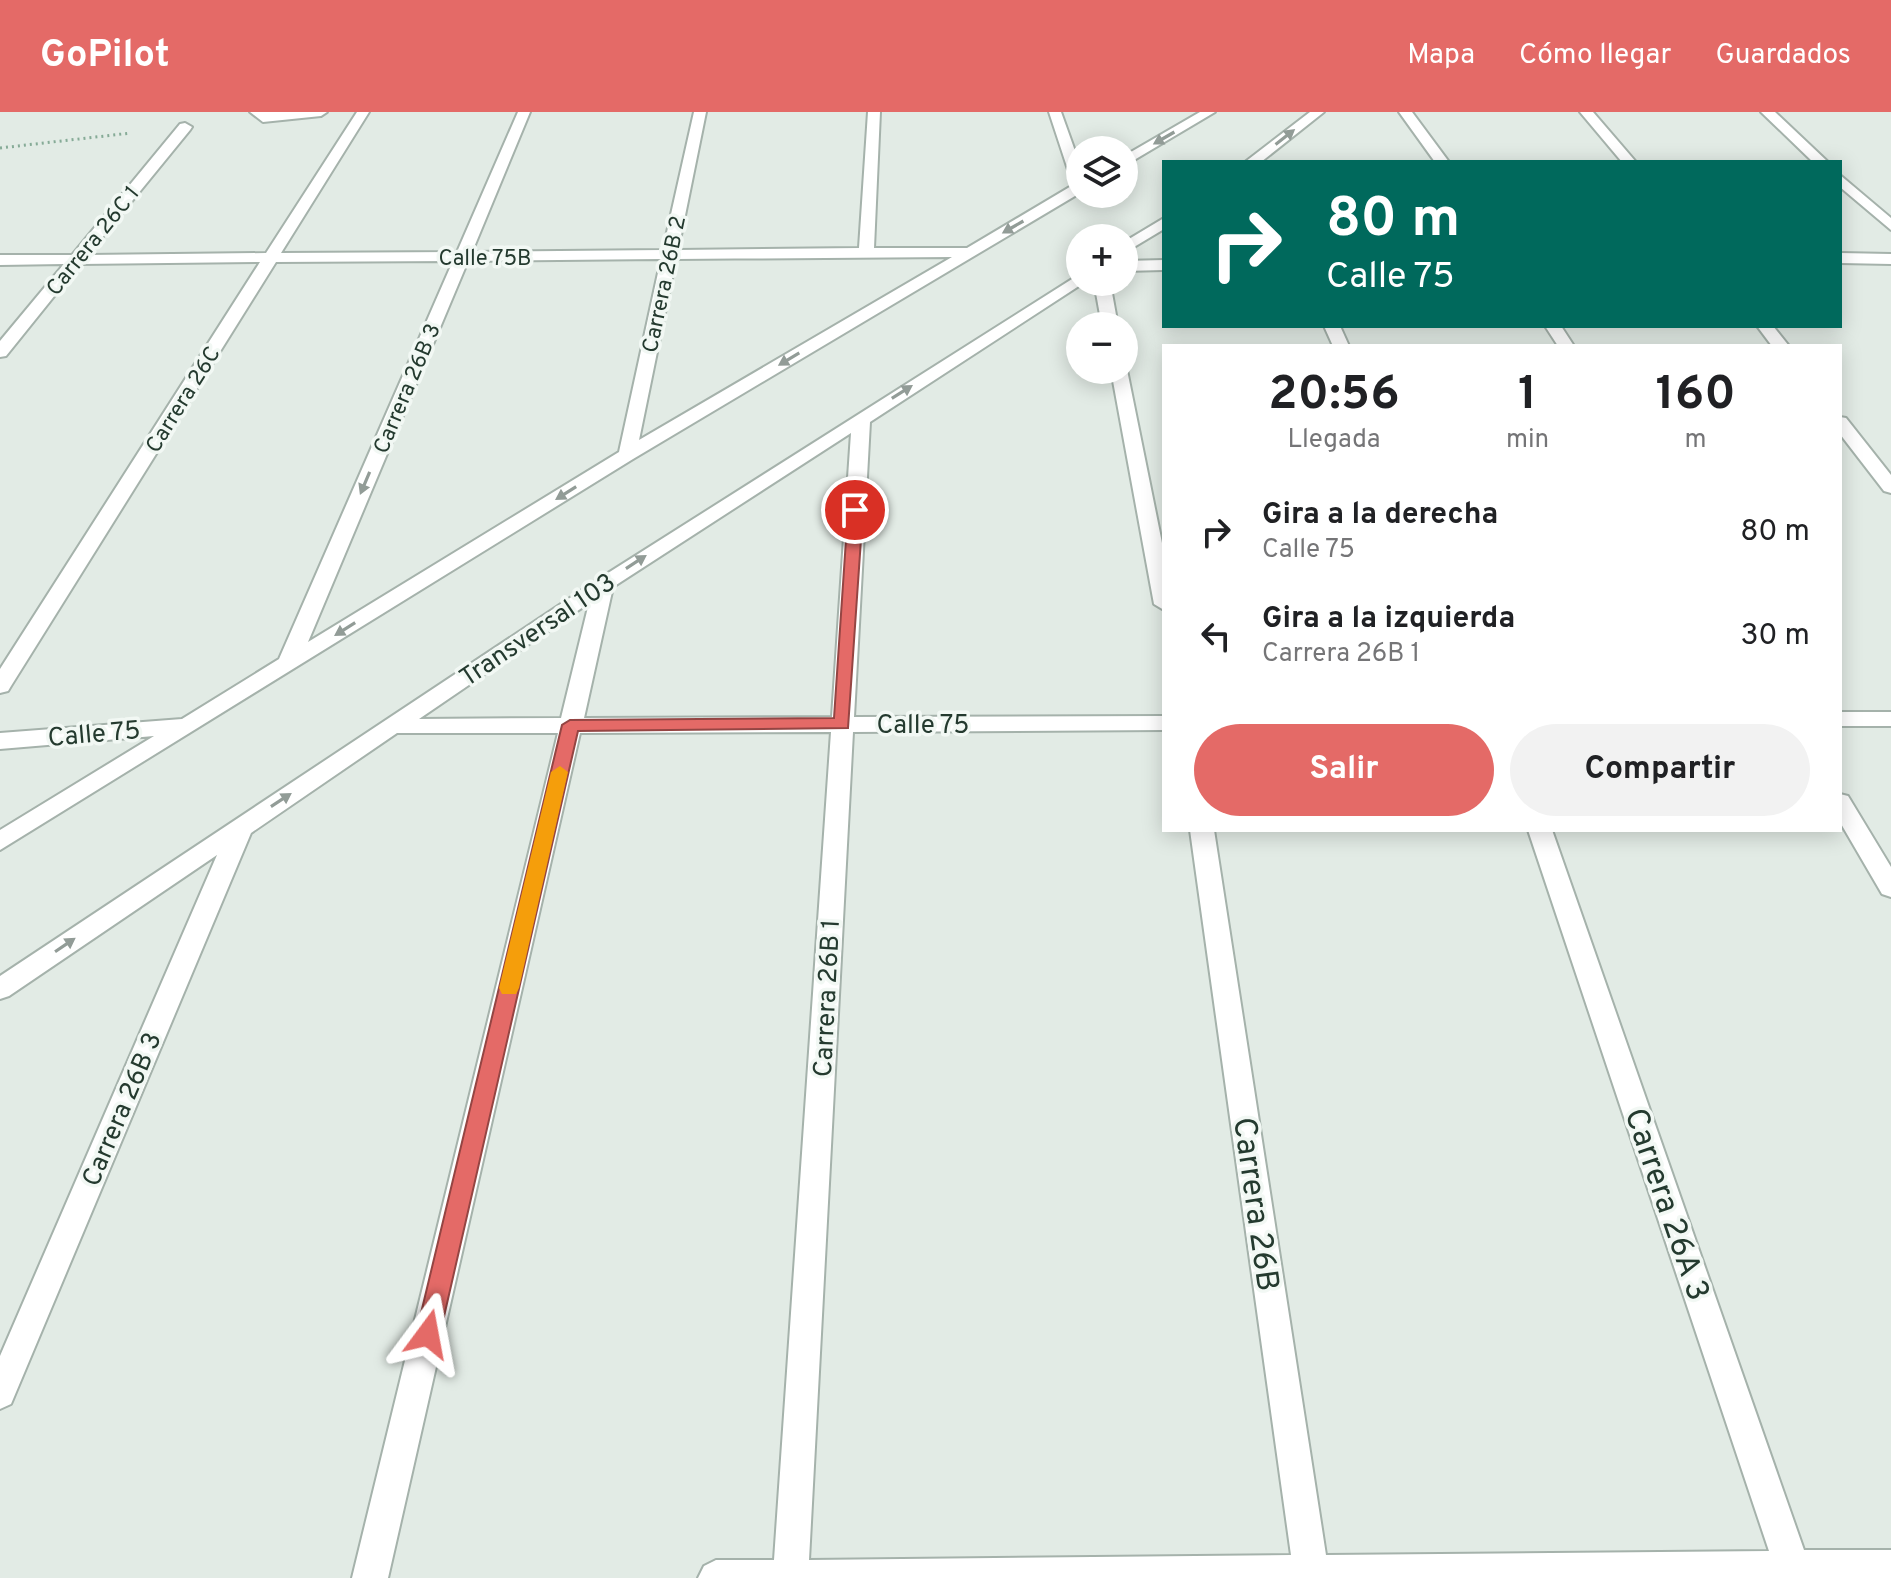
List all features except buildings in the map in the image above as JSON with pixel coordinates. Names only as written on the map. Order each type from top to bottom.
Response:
[{"type":"street","points":[[260,115],[321,112]]},
{"type":"street","name":"Carrera 26C","points":[[0,686],[363,112]]},
{"type":"street","name":"Carrera 26B 3","points":[[288,664],[524,112]]},
{"type":"street","name":"Carrera 26B 2","points":[[627,455],[700,112]]},
{"type":"street","points":[[866,253],[874,112]]},
{"type":"street","points":[[1055,112],[1066,145]]},
{"type":"street","points":[[1138,154],[1209,112]]},
{"type":"street","points":[[1261,159],[1318,112]]},
{"type":"street","points":[[1405,112],[1441,160]]},
{"type":"street","points":[[1586,112],[1627,160]]},
{"type":"street","points":[[1767,112],[1819,160]]},
{"type":"street","name":"Carrera 26C 1","points":[[0,352],[185,127]]},
{"type":"street","points":[[1842,181],[1891,226]]},
{"type":"street","points":[[0,841],[627,455],[1066,194]]},
{"type":"street","points":[[1138,240],[1162,223]]},
{"type":"street","name":"Calle 75B","points":[[0,260],[970,252]]},
{"type":"street","points":[[1842,258],[1891,259]]},
{"type":"street","points":[[1138,266],[1162,265]]},
{"type":"street","name":"Transversal 103","points":[[0,989],[604,584],[1066,288]]},
{"type":"street","points":[[1767,328],[1779,344]]},
{"type":"street","points":[[1122,384],[1162,594]]},
{"type":"street","name":"Carrera 26B 1","points":[[790,1578],[861,418]]},
{"type":"street","points":[[1842,425],[1891,487]]},
{"type":"street","points":[[370,1578],[604,584]]},
{"type":"street","points":[[1842,719],[1891,719]]},
{"type":"street","name":"Calle 75","points":[[394,726],[1162,723]]},
{"type":"street","name":"Calle 75","points":[[0,741],[188,725]]},
{"type":"street","points":[[1842,805],[1891,888]]},
{"type":"street","name":"Carrera 26B 3","points":[[0,1393],[242,825]]},
{"type":"street","name":"Carrera 26B","points":[[1202,832],[1311,1575]]},
{"type":"street","name":"Carrera 26A 3","points":[[1541,832],[1794,1573]]},
{"type":"street","points":[[716,1578],[1794,1573],[1891,1567]]},
{"type":"slow traffic","points":[[509,988],[560,772]]},
{"type":"route","points":[[428,1334],[570,725],[842,724],[855,510]]}]
